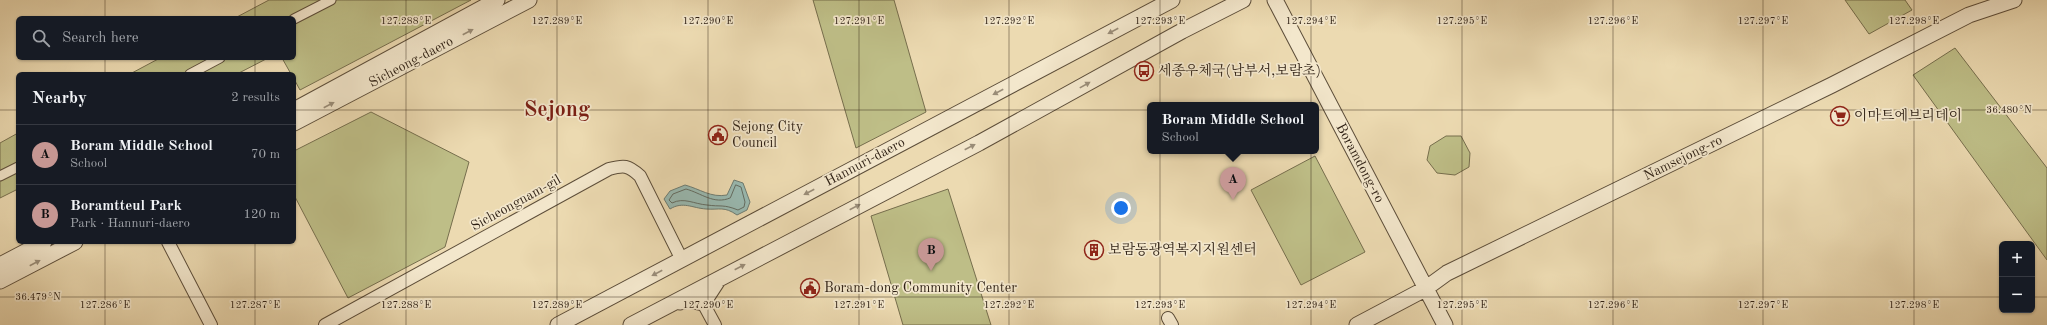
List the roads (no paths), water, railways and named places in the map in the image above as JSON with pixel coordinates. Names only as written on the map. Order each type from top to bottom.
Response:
[{"type":"street","points":[[296,18],[331,0]]},
{"type":"street","name":"Sicheong-daero","points":[[296,109],[497,0]]},
{"type":"street","name":"Sicheong-daero","points":[[296,122],[529,0]]},
{"type":"street","name":"Hannuri-daero","points":[[558,325],[1172,0]]},
{"type":"street","points":[[631,325],[672,305],[720,277],[979,143],[1243,0]]},
{"type":"street","name":"Boramdong-ro","points":[[1275,0],[1445,325]]},
{"type":"street","name":"Namsejong-ro","points":[[1357,325],[1425,289],[1447,273],[1832,85],[1969,15],[2014,0]]},
{"type":"street","points":[[194,72],[216,60]]},
{"type":"street","name":"Sicheongnam-gil","points":[[325,325],[609,169],[620,166],[630,167],[640,176],[682,260]]},
{"type":"street","points":[[0,176],[16,167]]},
{"type":"street","points":[[0,265],[40,244]]},
{"type":"street","points":[[0,281],[71,244]]},
{"type":"street","points":[[169,244],[211,325]]},
{"type":"street","points":[[704,303],[720,277]]},
{"type":"street","points":[[672,305],[689,300],[704,303]]},
{"type":"street","points":[[704,303],[715,325]]},
{"type":"water","points":[[734,180],[743,183],[750,202],[747,210],[737,215],[725,209],[706,209],[683,205],[670,209],[664,199],[670,191],[685,185],[711,194],[721,196],[727,195]]},
{"type":"place","name":"세종우체국(남부서,보람초)","points":[[1144,71]]},
{"type":"place","name":"이마트에브리데이","points":[[1840,116]]},
{"type":"place","name":"Sejong City Council","points":[[718,135]]},
{"type":"place","name":"Boram Middle School","points":[[1233,200]]},
{"type":"place","name":"보람동광역복지지원센터","points":[[1094,250]]},
{"type":"place","name":"Boramtteul Park","points":[[931,271]]},
{"type":"place","name":"Boram-dong Community Center","points":[[810,288]]},
{"type":"district","name":"Sejong","points":[[557,110]]}]
